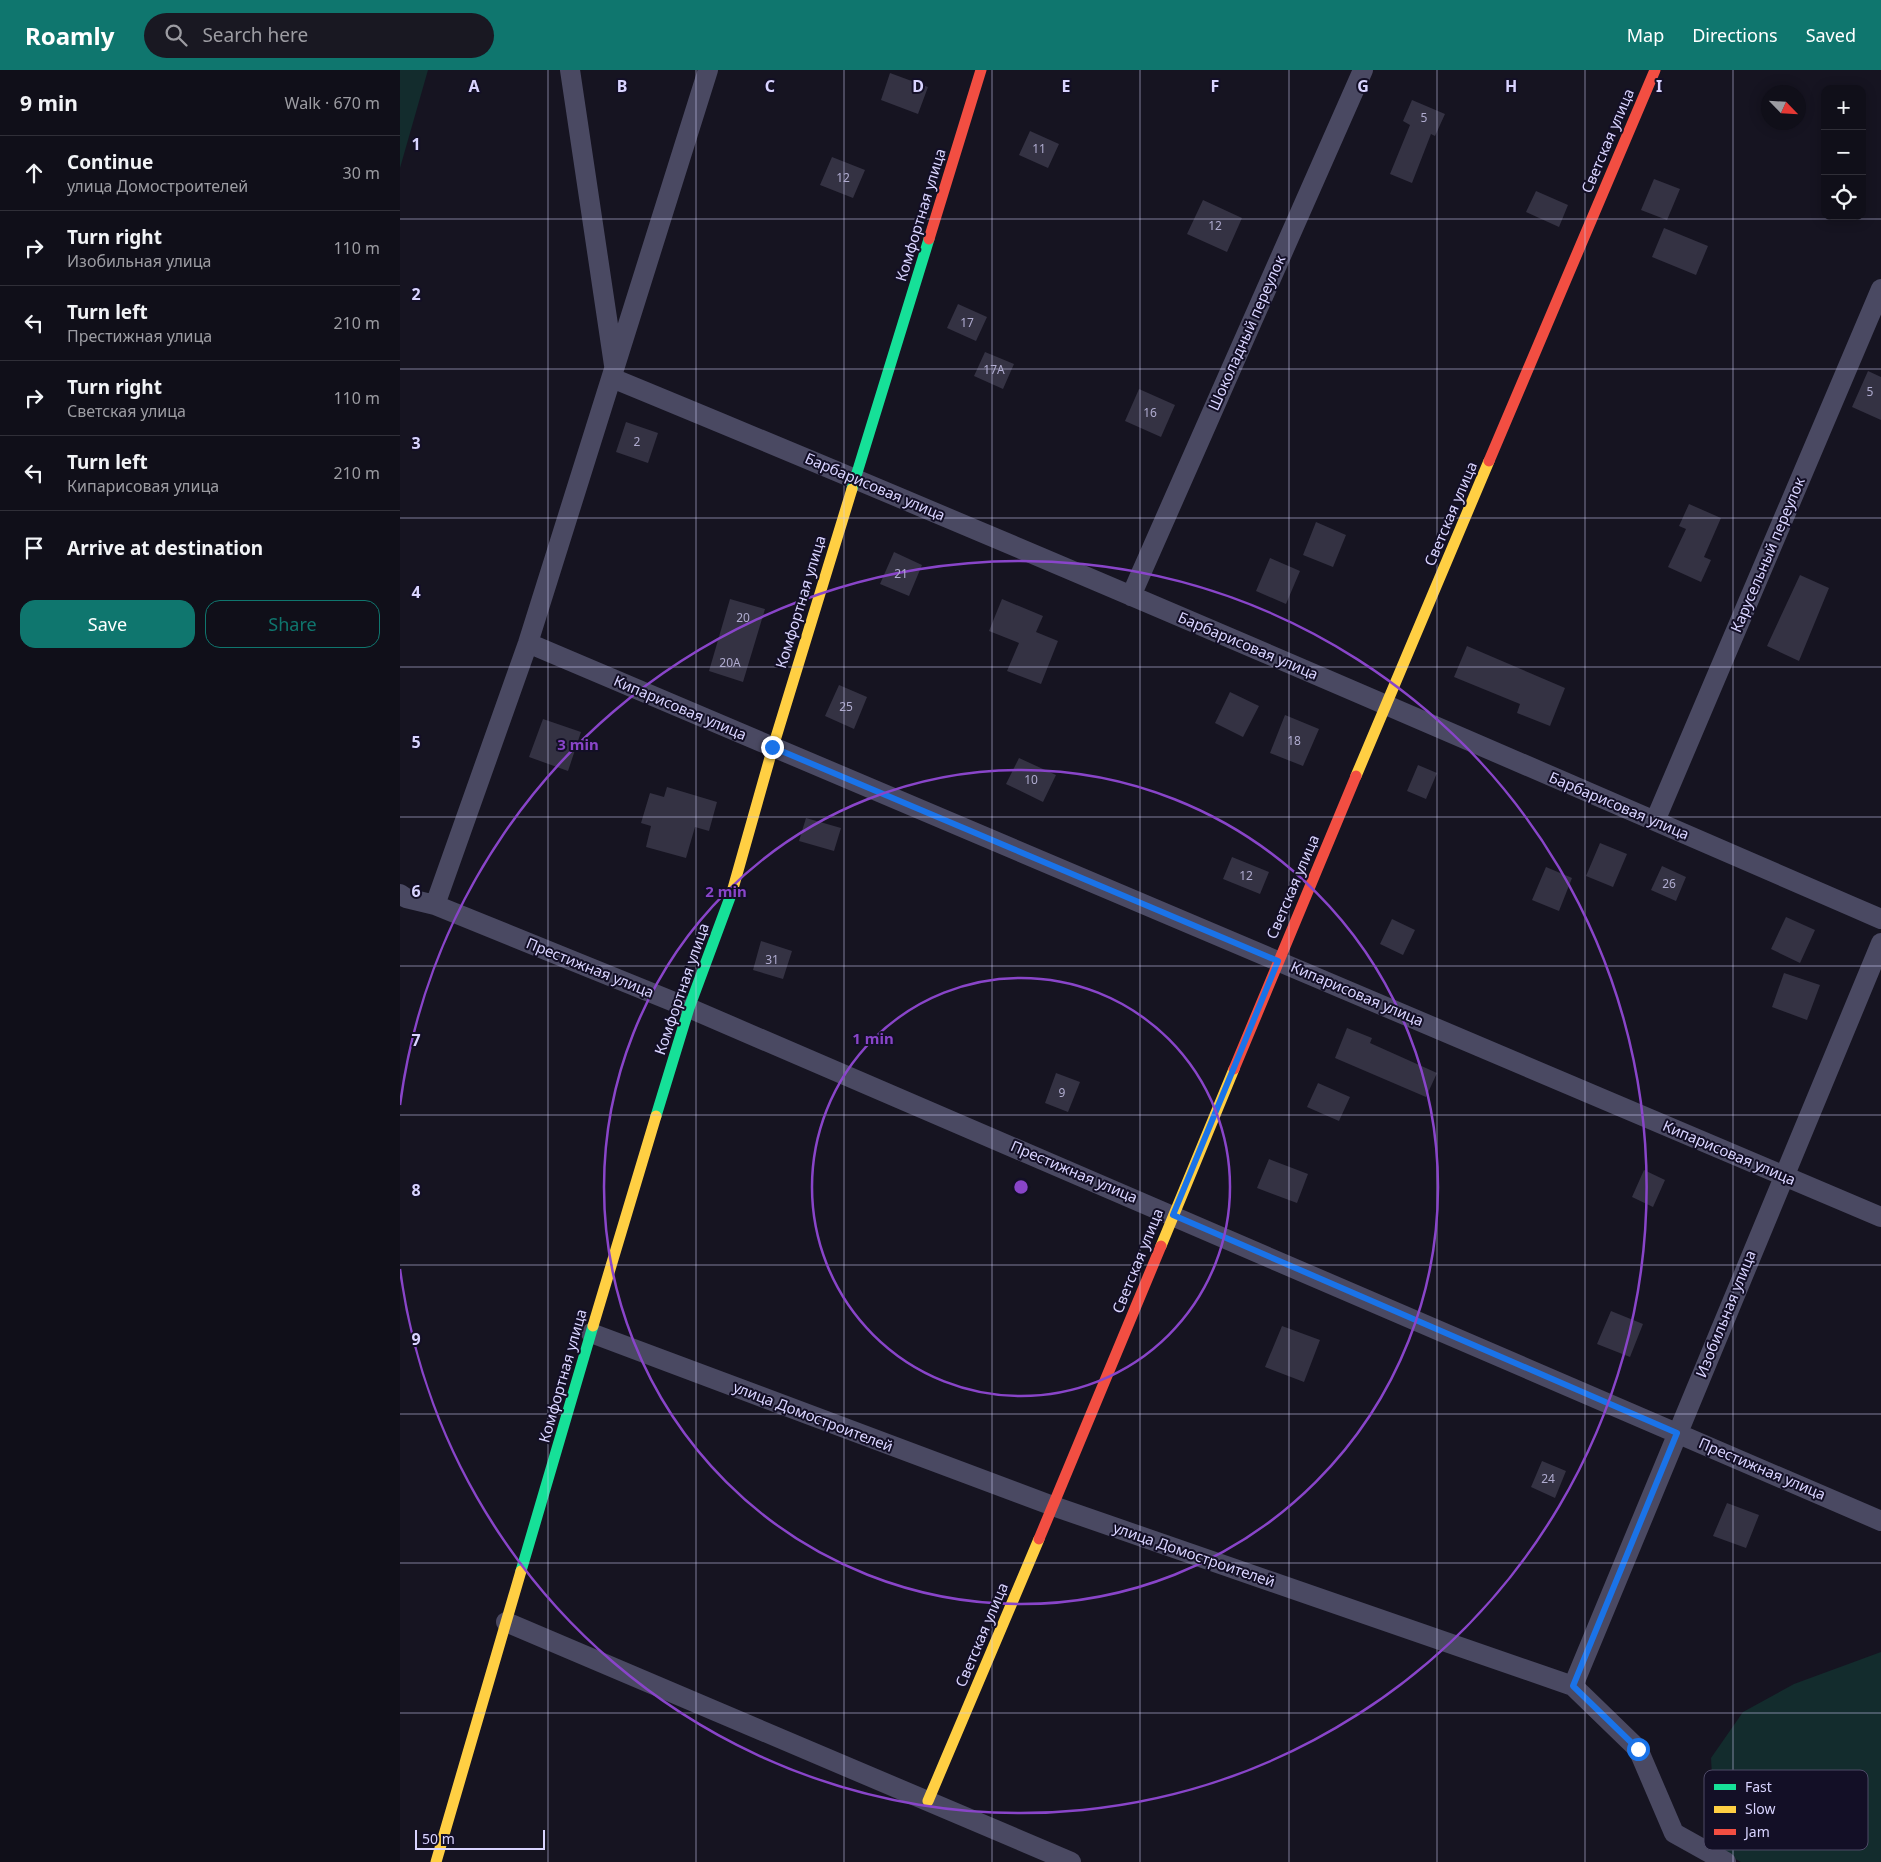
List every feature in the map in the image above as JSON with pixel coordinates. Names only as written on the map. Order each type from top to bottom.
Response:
[{"type":"street","points":[[570,70],[613,373]]},
{"type":"street","points":[[435,905],[528,643],[708,70]]},
{"type":"street","name":"Комфортная улица","points":[[436,1862],[590,1333],[689,1008],[730,899],[772,747],[981,70]]},
{"type":"street","name":"Шоколадный переулок","points":[[1131,596],[1363,70]]},
{"type":"street","name":"Светская улица","points":[[928,1801],[1053,1506],[1278,961],[1655,70]]},
{"type":"street","name":"Карусельный переулок","points":[[1655,821],[1881,289]]},
{"type":"street","name":"Барбарисовая улица","points":[[613,373],[1881,919]]},
{"type":"street","name":"Кипарисовая улица","points":[[528,643],[1881,1217]]},
{"type":"street","name":"Престижная улица","points":[[400,894],[406,898],[435,905],[689,1008],[1881,1521]]},
{"type":"street","name":"Изобильная улица","points":[[1573,1686],[1881,943]]},
{"type":"street","name":"улица Домостроителей","points":[[590,1333],[1053,1506],[1573,1686],[1638,1749],[1674,1833],[1704,1850]]},
{"type":"street","points":[[506,1622],[1071,1862]]},
{"type":"street","name":"улица Домостроителей","points":[[1704,1850],[1726,1862]]},
{"type":"green space","points":[[400,70],[428,70],[400,168]]},
{"type":"green space","points":[[1881,1652],[1881,1862],[1741,1862],[1720,1850],[1868,1850],[1868,1770],[1712,1770],[1711,1758],[1743,1712],[1794,1684]]},
{"type":"building","points":[[890,73],[928,87],[918,114],[881,100]]},
{"type":"building","points":[[1412,100],[1445,114],[1435,136],[1431,134],[1412,183],[1390,174],[1410,125],[1403,121]]},
{"type":"building","points":[[1030,131],[1059,144],[1048,168],[1019,155]]},
{"type":"building","points":[[832,157],[865,170],[853,198],[820,185]]},
{"type":"building","points":[[1654,179],[1680,189],[1667,220],[1641,210]]},
{"type":"building","points":[[1536,191],[1568,205],[1559,227],[1526,212]]},
{"type":"building","points":[[1203,200],[1242,218],[1227,252],[1187,234]]},
{"type":"building","points":[[1664,228],[1708,246],[1696,275],[1652,257]]},
{"type":"building","points":[[958,304],[987,317],[976,341],[947,328]]},
{"type":"building","points":[[985,352],[1014,364],[1003,389],[974,376]]},
{"type":"building","points":[[1868,371],[1881,377],[1881,420],[1852,407]]},
{"type":"building","points":[[1139,389],[1175,405],[1161,437],[1125,421]]},
{"type":"building","points":[[626,422],[658,433],[648,463],[616,452]]},
{"type":"building","points":[[1689,504],[1721,518],[1704,557],[1711,560],[1701,582],[1668,567],[1686,529],[1679,526]]},
{"type":"building","points":[[1316,522],[1346,535],[1333,567],[1303,555]]},
{"type":"building","points":[[894,552],[922,565],[909,596],[880,584]]},
{"type":"building","points":[[1270,558],[1300,571],[1286,604],[1256,591]]},
{"type":"building","points":[[1800,575],[1829,588],[1799,661],[1767,646]]},
{"type":"building","points":[[730,599],[765,609],[743,682],[709,671]]},
{"type":"building","points":[[1002,599],[1043,616],[1036,632],[1058,641],[1041,684],[1007,671],[1019,643],[989,631]]},
{"type":"building","points":[[1467,646],[1565,688],[1550,726],[1517,713],[1520,704],[1454,677]]},
{"type":"building","points":[[839,685],[867,697],[854,729],[825,716]]},
{"type":"building","points":[[1230,692],[1259,706],[1243,737],[1215,723]]},
{"type":"building","points":[[1285,715],[1319,729],[1303,766],[1270,753]]},
{"type":"building","points":[[543,719],[581,732],[568,771],[529,757]]},
{"type":"building","points":[[1019,758],[1056,775],[1043,802],[1006,784]]},
{"type":"building","points":[[1418,765],[1437,773],[1426,799],[1407,791]]},
{"type":"building","points":[[667,787],[717,802],[709,831],[695,827],[686,858],[646,847],[651,826],[641,823],[650,793],[664,797]]},
{"type":"building","points":[[806,818],[841,828],[834,851],[799,841]]},
{"type":"building","points":[[1600,843],[1627,854],[1613,887],[1586,876]]},
{"type":"building","points":[[1232,857],[1269,872],[1260,894],[1223,879]]},
{"type":"building","points":[[1662,866],[1686,877],[1676,901],[1651,890]]},
{"type":"building","points":[[1546,867],[1572,878],[1559,911],[1532,900]]},
{"type":"building","points":[[1786,917],[1815,930],[1800,963],[1771,949]]},
{"type":"building","points":[[1392,919],[1415,930],[1403,955],[1380,944]]},
{"type":"building","points":[[761,941],[792,951],[783,979],[753,970]]},
{"type":"building","points":[[1784,973],[1820,985],[1807,1020],[1772,1007]]},
{"type":"building","points":[[1347,1028],[1372,1038],[1370,1043],[1437,1073],[1426,1097],[1335,1058]]},
{"type":"building","points":[[1056,1073],[1080,1082],[1068,1112],[1045,1103]]},
{"type":"building","points":[[1318,1083],[1350,1097],[1339,1121],[1307,1107]]},
{"type":"building","points":[[1269,1159],[1308,1174],[1297,1203],[1257,1188]]},
{"type":"building","points":[[1644,1170],[1665,1180],[1653,1207],[1632,1197]]},
{"type":"building","points":[[1611,1311],[1643,1324],[1630,1357],[1597,1344]]},
{"type":"building","points":[[1282,1326],[1320,1340],[1304,1382],[1265,1367]]},
{"type":"building","points":[[1542,1461],[1566,1471],[1555,1498],[1531,1487]]},
{"type":"building","points":[[1727,1503],[1759,1515],[1746,1548],[1713,1536]]},
{"type":"traffic: fast","points":[[852,489],[929,239]]},
{"type":"traffic: fast","points":[[656,1116],[689,1008],[732,892]]},
{"type":"traffic: fast","points":[[521,1571],[593,1326]]},
{"type":"traffic: slow","points":[[1356,776],[1489,461]]},
{"type":"traffic: slow","points":[[732,892],[773,747],[852,489]]},
{"type":"traffic: slow","points":[[1161,1246],[1234,1069]]},
{"type":"traffic: slow","points":[[593,1326],[656,1116]]},
{"type":"traffic: slow","points":[[928,1801],[1039,1539]]},
{"type":"traffic: slow","points":[[436,1862],[521,1571]]},
{"type":"traffic: jam","points":[[929,239],[981,70]]},
{"type":"traffic: jam","points":[[1489,461],[1655,70]]},
{"type":"traffic: jam","points":[[1234,1069],[1356,776]]},
{"type":"traffic: jam","points":[[1039,1539],[1161,1246]]},
{"type":"route","points":[[772,747],[1278,961],[1173,1215],[1677,1433],[1573,1686],[1638,1749]]}]
